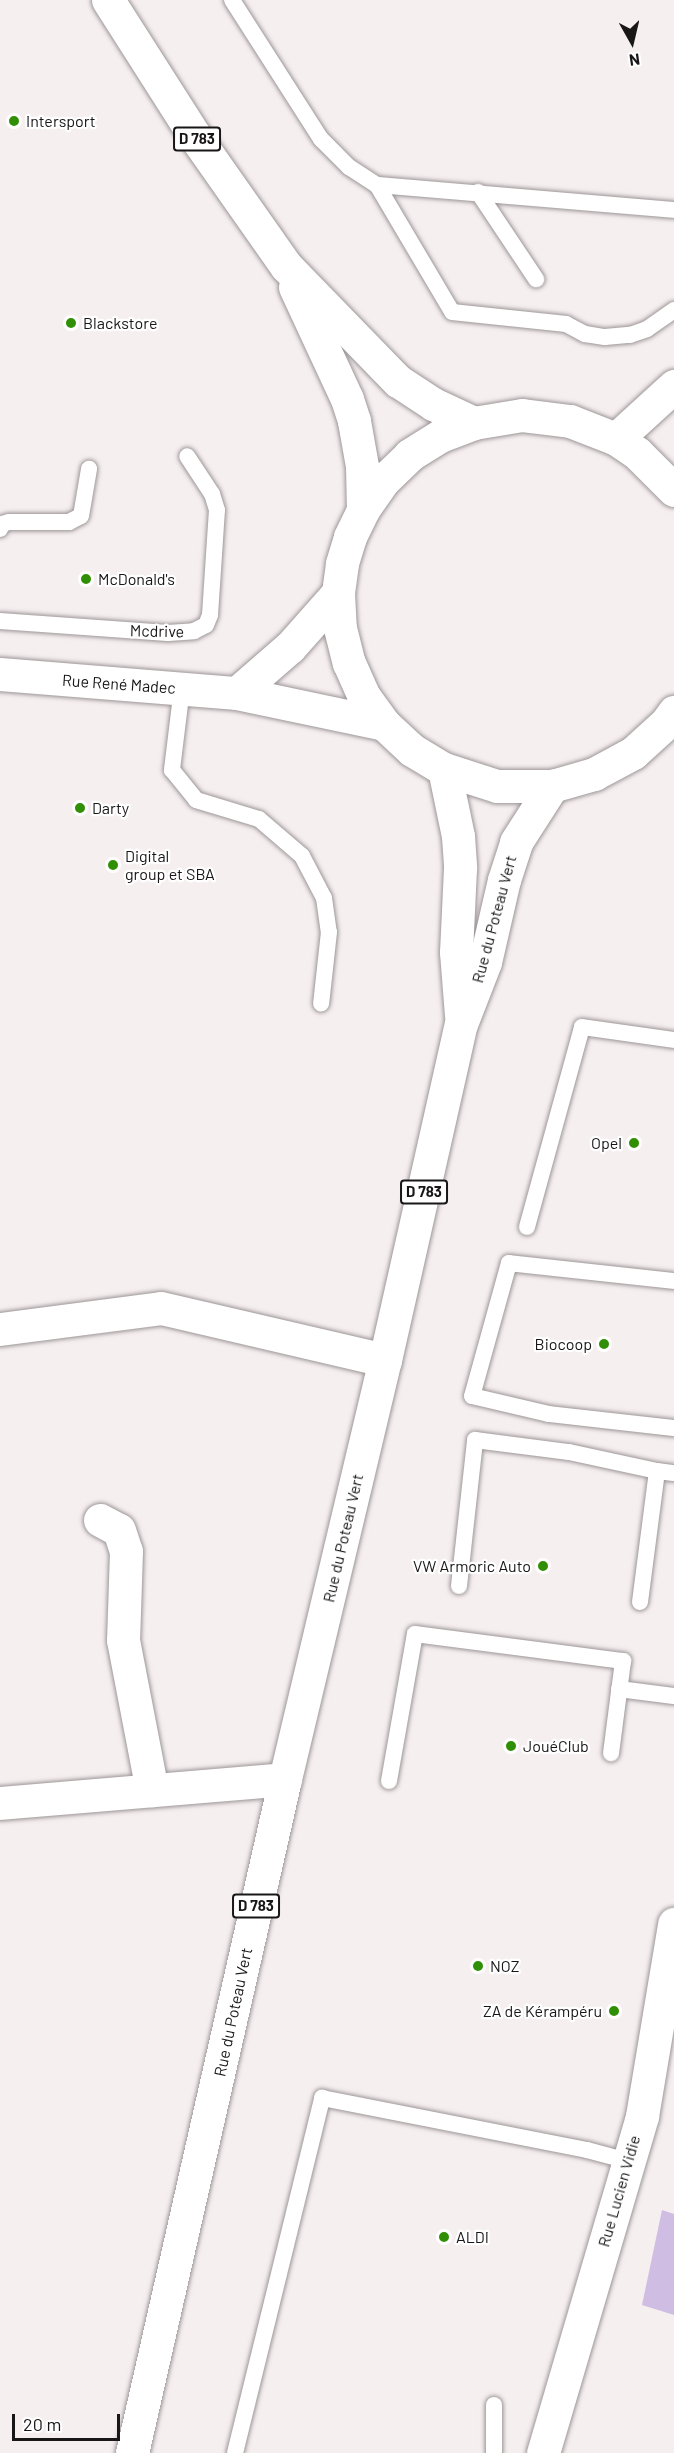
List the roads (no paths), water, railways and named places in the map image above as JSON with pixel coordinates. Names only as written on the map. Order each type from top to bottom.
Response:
[{"type":"main road","name":"D 783","points":[[108,0],[194,135],[286,266],[398,381],[433,404],[474,423]]},
{"type":"main road","name":"D 783","points":[[286,266],[347,399],[354,421],[362,466],[363,510]]},
{"type":"main road","points":[[616,439],[674,386]]},
{"type":"main road","points":[[674,490],[657,470],[616,439],[570,421],[522,415],[474,423],[440,436],[410,455],[383,481],[363,510],[342,564],[338,593],[340,628],[349,663],[363,695],[384,724],[412,750],[444,770],[497,786],[552,786],[594,774],[633,753],[666,723],[674,712]]},
{"type":"main road","points":[[237,693],[290,647],[338,593]]},
{"type":"main road","name":"Rue René Madec","points":[[0,675],[237,693],[384,724]]},
{"type":"main road","name":"Rue du Poteau Vert","points":[[444,770],[458,836],[460,868],[456,952],[461,1024]]},
{"type":"main road","name":"Rue du Poteau Vert","points":[[132,2453],[285,1779],[385,1360],[461,1024],[485,962],[504,880],[516,842],[552,786]]},
{"type":"main road","points":[[0,1329],[161,1308],[385,1360]]},
{"type":"main road","points":[[100,1520],[119,1530],[126,1551],[123,1640],[152,1790]]},
{"type":"main road","points":[[0,1803],[285,1779]]},
{"type":"main road","name":"Rue Lucien Vidie","points":[[543,2453],[642,2116],[674,1924]]},
{"type":"lane","points":[[232,0],[321,140],[349,167],[377,185],[452,312],[563,319],[585,334],[605,337],[630,335],[647,329],[674,310]]},
{"type":"lane","points":[[377,185],[674,210]]},
{"type":"lane","points":[[478,192],[536,279]]},
{"type":"lane","name":"Mcdrive","points":[[0,621],[168,633],[194,631],[206,625],[210,615],[217,510],[212,494],[188,456]]},
{"type":"lane","points":[[0,528],[2,524],[9,522],[69,522],[81,516],[89,470]]},
{"type":"lane","points":[[182,688],[172,770],[196,800],[259,819],[302,856],[324,897],[329,933],[321,1004]]},
{"type":"lane","points":[[527,1227],[582,1028],[674,1040]]},
{"type":"lane","points":[[674,1281],[509,1263],[472,1396],[549,1414],[674,1428]]},
{"type":"lane","points":[[459,1586],[475,1440],[569,1452],[665,1472],[640,1602]]},
{"type":"lane","points":[[389,1781],[415,1634],[623,1661],[611,1754]]},
{"type":"lane","points":[[619,1689],[674,1696]]},
{"type":"lane","points":[[235,2453],[322,2098],[586,2150],[628,2161]]},
{"type":"lane","points":[[494,2405],[494,2453]]},
{"type":"place","name":"Intersport","points":[[14,121]]},
{"type":"place","name":"Blackstore","points":[[71,323]]},
{"type":"place","name":"McDonald's","points":[[86,579]]},
{"type":"place","name":"Darty","points":[[80,808]]},
{"type":"place","name":"Digital group et SBA","points":[[113,865]]},
{"type":"place","name":"Opel","points":[[634,1143]]},
{"type":"place","name":"Biocoop","points":[[604,1344]]},
{"type":"place","name":"VW Armoric Auto","points":[[543,1566]]},
{"type":"place","name":"JouéClub","points":[[511,1746]]},
{"type":"place","name":"NOZ","points":[[478,1966]]},
{"type":"place","name":"ZA de Kérampéru","points":[[614,2011]]},
{"type":"place","name":"ALDI","points":[[444,2237]]}]
